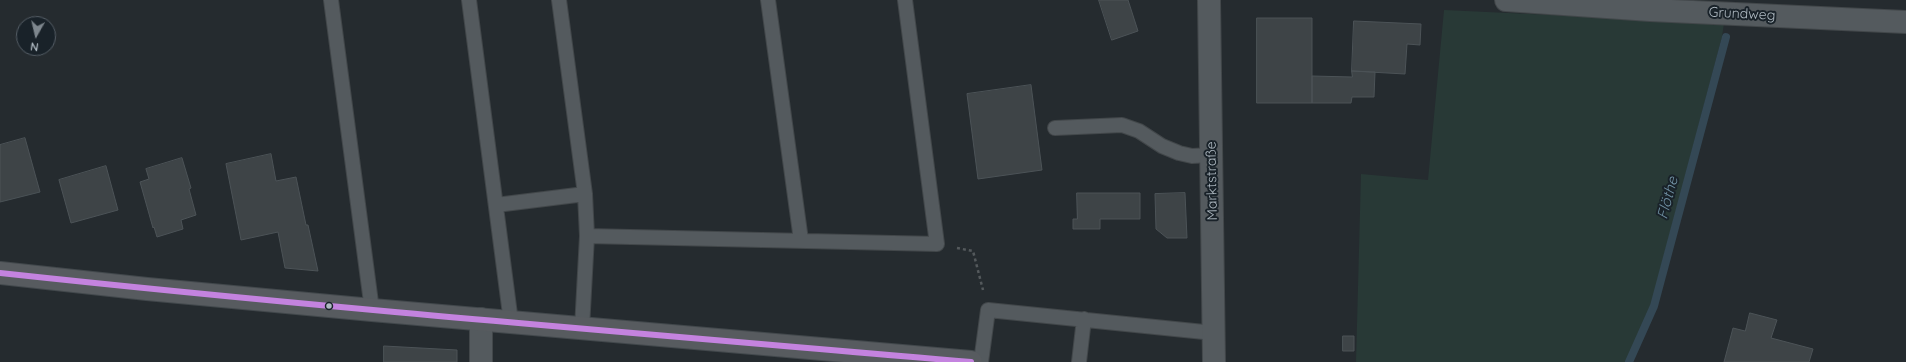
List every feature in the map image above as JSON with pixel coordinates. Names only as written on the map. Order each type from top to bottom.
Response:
[{"type":"main road","points":[[0,273],[147,289],[372,310],[942,361],[970,362]]},
{"type":"street","name":"Marktstraße","points":[[1209,0],[1214,362]]},
{"type":"street","name":"Grundweg","points":[[1506,0],[1650,5],[1906,22]]},
{"type":"street","points":[[481,319],[481,362]]},
{"type":"lane","points":[[331,0],[372,310]]},
{"type":"lane","points":[[469,0],[511,322]]},
{"type":"lane","points":[[559,0],[585,194],[587,236],[582,328]]},
{"type":"lane","points":[[768,0],[801,240]]},
{"type":"lane","points":[[587,236],[937,244],[905,0]]},
{"type":"lane","points":[[1055,128],[1122,125],[1139,131],[1162,146],[1179,153],[1192,156],[1212,155]]},
{"type":"lane","points":[[496,206],[585,194]]},
{"type":"lane","points":[[981,362],[988,310],[1214,333]]},
{"type":"lane","points":[[1079,362],[1084,319]]},
{"type":"path","points":[[937,244],[973,251],[988,310]]},
{"type":"shaded area","points":[[1444,10],[1724,23],[1722,37],[1651,305],[1626,362],[1356,362],[1361,174],[1428,180]]},
{"type":"building","points":[[1099,0],[1128,0],[1138,31],[1112,40]]},
{"type":"building","points":[[1257,18],[1312,18],[1312,103],[1257,103]]},
{"type":"building","points":[[1354,21],[1421,24],[1420,45],[1407,44],[1405,74],[1352,71]]},
{"type":"building","points":[[1352,71],[1375,72],[1374,97],[1352,97],[1351,103],[1312,103],[1312,76],[1352,77]]},
{"type":"building","points":[[1031,85],[1042,170],[978,179],[967,94]]},
{"type":"building","points":[[25,138],[40,192],[0,202],[0,145]]},
{"type":"building","points":[[271,154],[276,181],[296,177],[306,225],[308,225],[318,271],[285,268],[278,232],[241,240],[226,164]]},
{"type":"building","points":[[182,158],[191,188],[189,189],[196,215],[181,220],[183,229],[157,237],[140,182],[149,179],[146,169]]},
{"type":"building","points":[[106,166],[118,210],[71,223],[59,180]]},
{"type":"building","points":[[1077,193],[1140,193],[1140,219],[1100,219],[1100,229],[1073,229],[1073,219],[1077,219]]},
{"type":"building","points":[[1185,193],[1187,238],[1167,238],[1156,229],[1155,194]]},
{"type":"building","points":[[1750,313],[1777,320],[1771,338],[1813,349],[1809,362],[1724,362],[1733,328],[1745,331]]},
{"type":"building","points":[[1343,336],[1354,336],[1354,351],[1343,351]]},
{"type":"building","points":[[384,346],[457,350],[457,362],[384,362]]},
{"type":"waterway","name":"Flöthe","points":[[1629,362],[1654,306],[1726,37]]},
{"type":"transit line","points":[[0,273],[364,309],[971,362]]}]
